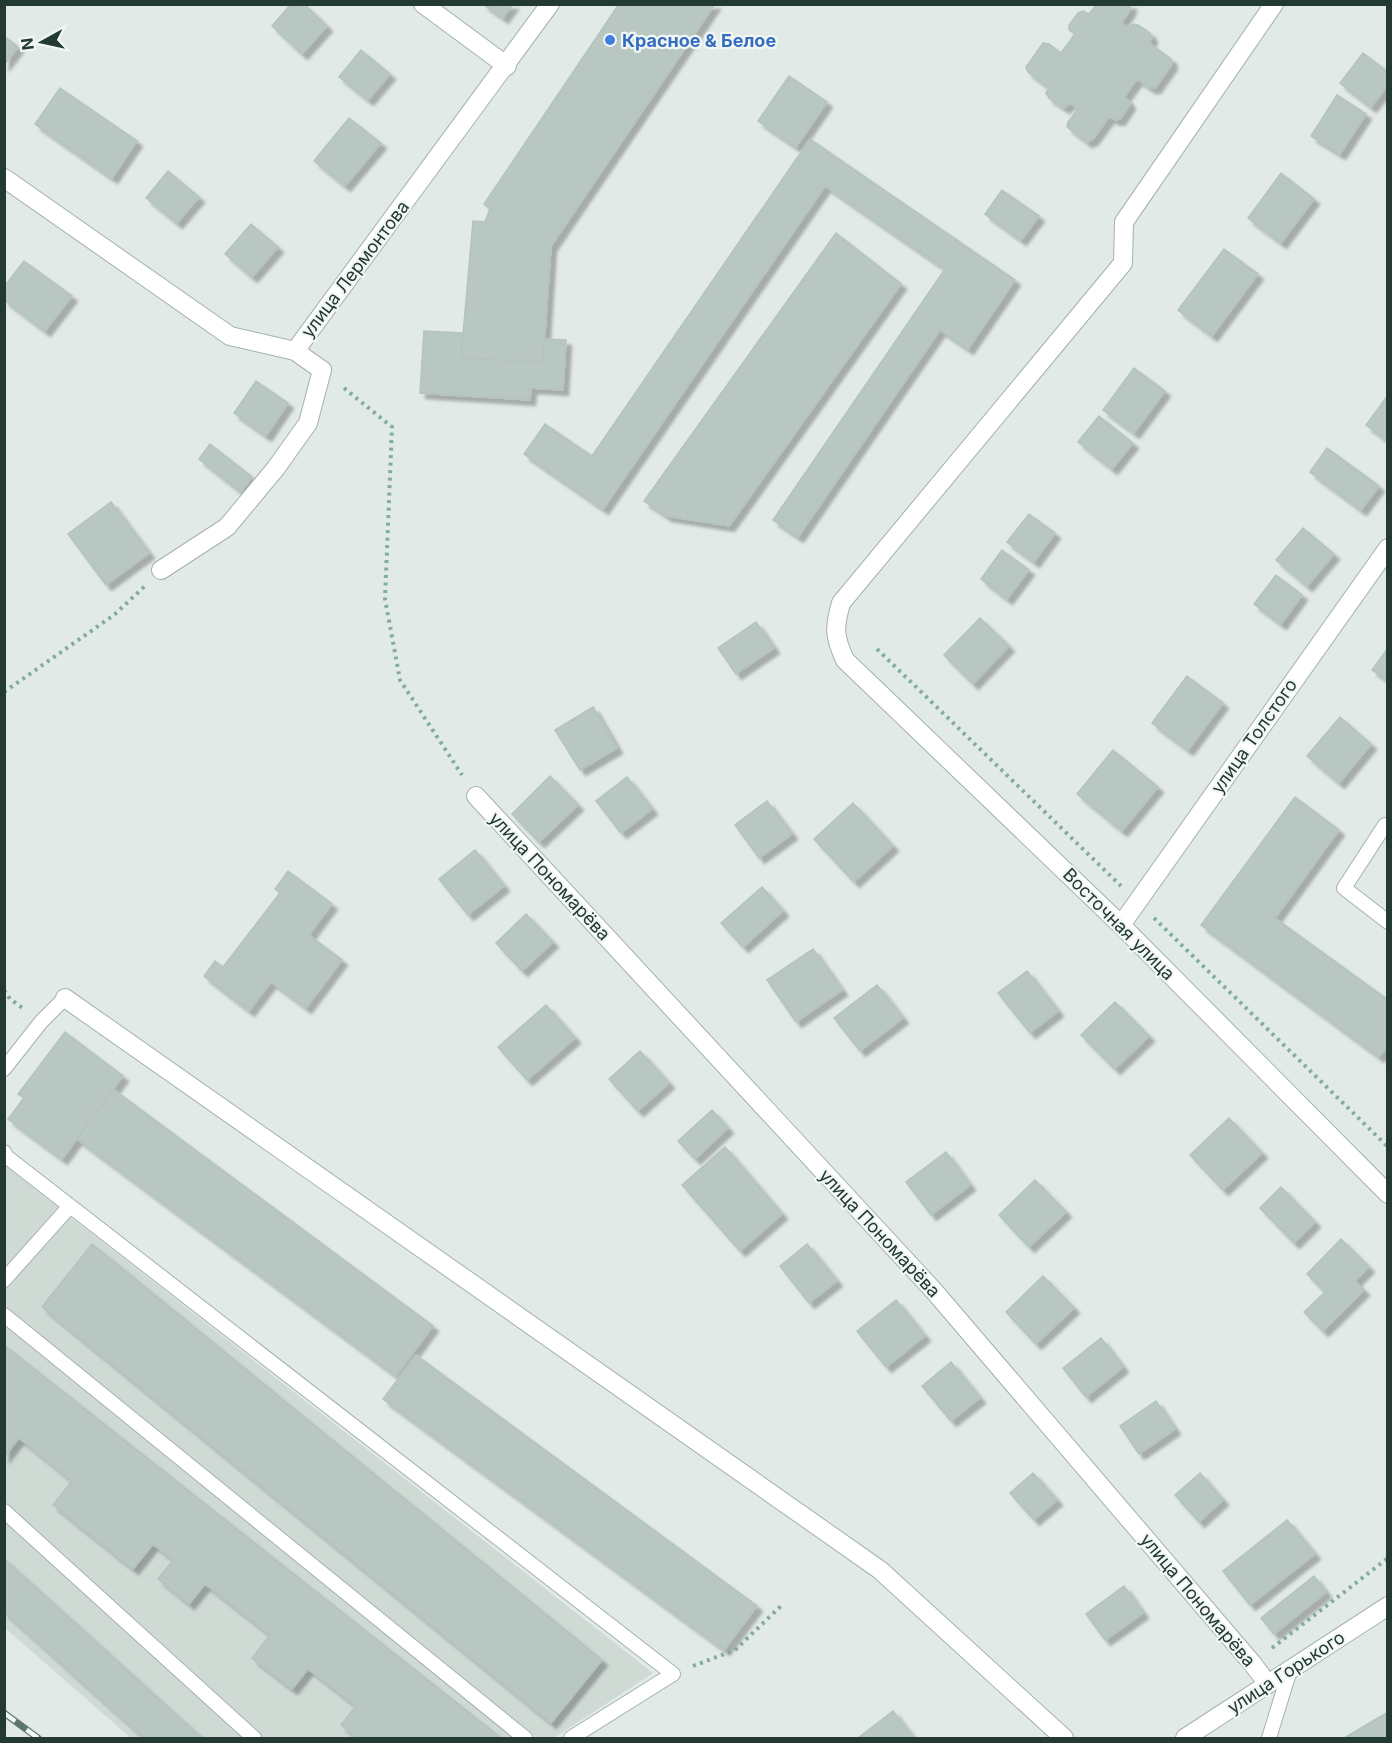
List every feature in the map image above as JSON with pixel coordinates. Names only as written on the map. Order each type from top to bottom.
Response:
[{"type":"street","points":[[423,4],[507,66]]},
{"type":"street","name":"улица Лермонтова","points":[[322,370],[295,351],[507,66],[550,4]]},
{"type":"street","name":"Восточная улица","points":[[1274,4],[1124,222],[1123,263],[841,603],[835,624],[836,641],[845,660],[1121,925],[1386,1189]]},
{"type":"street","points":[[4,178],[230,336],[295,351]]},
{"type":"street","points":[[161,570],[227,527],[276,468],[308,423],[322,370]]},
{"type":"street","name":"улица Толстого","points":[[1121,925],[1388,548]]},
{"type":"street","name":"улица Пономарёва","points":[[476,796],[934,1291],[1268,1684]]},
{"type":"street","points":[[65,998],[880,1570],[1064,1738]]},
{"type":"street","name":"улица Горького","points":[[1185,1738],[1388,1606]]},
{"type":"lane","points":[[1385,825],[1344,888],[1388,922]]},
{"type":"lane","points":[[4,1068],[41,1022],[65,998]]},
{"type":"lane","points":[[4,1152],[7,1157],[673,1674],[571,1738]]},
{"type":"lane","points":[[4,1280],[70,1206]]},
{"type":"lane","points":[[4,1315],[525,1738]]},
{"type":"lane","points":[[4,1511],[254,1738]]},
{"type":"lane","points":[[1269,1738],[1290,1670]]},
{"type":"path","points":[[322,370],[392,427],[385,598],[400,680],[476,796]]},
{"type":"path","points":[[4,692],[114,615],[161,570]]},
{"type":"path","points":[[4,990],[10,999]]},
{"type":"path","points":[[1252,1663],[1388,1558]]},
{"type":"path","points":[[673,1674],[735,1650],[783,1604]]},
{"type":"shaded area","points":[[4,1165],[653,1673],[554,1738],[131,1738],[5,1628]]},
{"type":"building","points":[[291,4],[304,4],[327,26],[302,54],[272,26]]},
{"type":"building","points":[[483,4],[513,4],[503,18]]},
{"type":"building","points":[[619,4],[715,4],[551,246],[543,362],[461,358],[473,221],[485,222],[490,209],[484,204]]},
{"type":"building","points":[[1097,4],[1131,4],[1130,10],[1121,23],[1129,28],[1133,24],[1138,25],[1150,33],[1152,38],[1149,43],[1171,59],[1172,64],[1155,88],[1150,88],[1137,79],[1124,97],[1130,104],[1120,119],[1109,117],[1093,139],[1087,142],[1067,127],[1078,109],[1070,103],[1064,108],[1049,98],[1046,93],[1049,88],[1028,72],[1026,67],[1043,43],[1049,44],[1061,53],[1075,34],[1069,30],[1069,25],[1078,13],[1083,11],[1089,14]]},
{"type":"building","points":[[4,36],[18,47],[4,65]]},
{"type":"building","points":[[361,50],[390,74],[368,100],[339,77]]},
{"type":"building","points":[[1363,53],[1388,72],[1388,85],[1371,107],[1340,83]]},
{"type":"building","points":[[789,76],[827,102],[796,147],[758,121]]},
{"type":"building","points":[[60,88],[137,141],[112,178],[35,124]]},
{"type":"building","points":[[1337,95],[1366,114],[1340,154],[1311,136]]},
{"type":"building","points":[[349,118],[381,143],[345,186],[314,161]]},
{"type":"building","points":[[810,139],[1015,280],[968,349],[940,330],[798,537],[773,520],[945,269],[825,186],[603,509],[524,454],[545,424],[592,456]]},
{"type":"building","points":[[168,171],[199,197],[177,223],[146,198]]},
{"type":"building","points":[[1281,173],[1314,199],[1281,243],[1248,218]]},
{"type":"building","points":[[1002,190],[1039,216],[1021,240],[985,214]]},
{"type":"building","points":[[251,224],[278,247],[252,277],[225,254]]},
{"type":"building","points":[[836,233],[901,284],[729,526],[667,516],[644,501]]},
{"type":"building","points":[[1224,249],[1258,274],[1212,336],[1178,310]]},
{"type":"building","points":[[24,261],[72,296],[45,331],[4,300],[4,287]]},
{"type":"building","points":[[424,331],[462,333],[461,358],[543,362],[544,339],[566,340],[563,390],[531,388],[530,400],[420,393]]},
{"type":"building","points":[[1134,368],[1165,391],[1134,433],[1103,410]]},
{"type":"building","points":[[256,381],[288,403],[266,436],[234,413]]},
{"type":"building","points":[[1388,395],[1388,441],[1366,425]]},
{"type":"building","points":[[1099,416],[1133,443],[1112,469],[1078,442]]},
{"type":"building","points":[[210,444],[252,477],[241,492],[199,459]]},
{"type":"building","points":[[1327,448],[1379,486],[1361,510],[1310,472]]},
{"type":"building","points":[[111,502],[149,553],[106,585],[68,534]]},
{"type":"building","points":[[1029,514],[1055,533],[1034,562],[1007,542]]},
{"type":"building","points":[[1303,528],[1334,554],[1307,586],[1276,560]]},
{"type":"building","points":[[1002,550],[1029,570],[1007,599],[981,579]]},
{"type":"building","points":[[1276,575],[1302,595],[1281,624],[1254,604]]},
{"type":"building","points":[[980,618],[1009,646],[973,684],[944,655]]},
{"type":"building","points":[[756,622],[774,648],[736,674],[718,648]]},
{"type":"building","points":[[1388,648],[1388,680],[1372,670]]},
{"type":"building","points":[[1187,676],[1223,703],[1188,750],[1152,723]]},
{"type":"building","points":[[593,707],[617,748],[580,770],[555,730]]},
{"type":"building","points":[[1340,717],[1371,744],[1339,783],[1307,756]]},
{"type":"building","points":[[1113,750],[1158,787],[1122,831],[1077,794]]},
{"type":"building","points":[[550,776],[578,805],[539,842],[512,814]]},
{"type":"building","points":[[627,777],[652,809],[621,833],[596,801]]},
{"type":"building","points":[[1295,797],[1339,830],[1275,918],[1388,1000],[1388,1045],[1379,1057],[1201,925]]},
{"type":"building","points":[[767,801],[792,834],[759,858],[735,825]]},
{"type":"building","points":[[853,803],[893,846],[854,882],[814,839]]},
{"type":"building","points":[[475,850],[504,886],[468,915],[439,879]]},
{"type":"building","points":[[288,871],[332,904],[309,935],[342,960],[306,1008],[271,982],[249,1011],[204,976],[215,961],[223,967],[280,893],[275,889]]},
{"type":"building","points":[[762,887],[783,911],[743,947],[721,923]]},
{"type":"building","points":[[526,914],[553,942],[522,971],[496,943]]},
{"type":"building","points":[[813,949],[842,990],[796,1022],[767,980]]},
{"type":"building","points":[[1027,971],[1058,1011],[1030,1033],[998,993]]},
{"type":"building","points":[[877,985],[903,1018],[860,1051],[834,1018]]},
{"type":"building","points":[[1115,1002],[1149,1036],[1115,1069],[1081,1035]]},
{"type":"building","points":[[546,1005],[575,1038],[527,1080],[498,1047]]},
{"type":"building","points":[[65,1032],[123,1076],[62,1159],[8,1119],[24,1098],[18,1094]]},
{"type":"building","points":[[640,1051],[669,1083],[638,1111],[609,1079]]},
{"type":"building","points":[[113,1089],[433,1326],[396,1376],[77,1139]]},
{"type":"building","points":[[712,1110],[728,1128],[695,1159],[678,1141]]},
{"type":"building","points":[[1229,1118],[1262,1153],[1223,1190],[1190,1155]]},
{"type":"building","points":[[725,1147],[782,1214],[740,1251],[682,1185]]},
{"type":"building","points":[[946,1152],[970,1185],[931,1215],[906,1182]]},
{"type":"building","points":[[1035,1180],[1066,1212],[1029,1247],[999,1215]]},
{"type":"building","points":[[1281,1187],[1315,1222],[1294,1243],[1260,1208]]},
{"type":"building","points":[[1341,1239],[1369,1267],[1355,1281],[1364,1290],[1323,1331],[1304,1312],[1325,1292],[1307,1274]]},
{"type":"building","points":[[92,1244],[602,1660],[551,1723],[42,1307]]},
{"type":"building","points":[[807,1244],[837,1281],[809,1303],[780,1266]]},
{"type":"building","points":[[1043,1276],[1074,1308],[1036,1344],[1006,1312]]},
{"type":"building","points":[[896,1300],[925,1336],[886,1367],[857,1331]]},
{"type":"building","points":[[1101,1338],[1123,1367],[1086,1397],[1063,1368]]},
{"type":"building","points":[[4,1345],[501,1738],[357,1738],[341,1725],[356,1706],[308,1669],[292,1689],[252,1658],[270,1635],[205,1584],[189,1604],[158,1579],[173,1560],[153,1544],[133,1569],[53,1505],[72,1481],[19,1438],[4,1457]]},
{"type":"building","points":[[416,1355],[757,1606],[724,1650],[383,1399]]},
{"type":"building","points":[[951,1362],[980,1398],[951,1421],[922,1386]]},
{"type":"building","points":[[1156,1401],[1175,1429],[1139,1454],[1120,1426]]},
{"type":"building","points":[[1033,1473],[1057,1500],[1034,1520],[1010,1493]]},
{"type":"building","points":[[1200,1473],[1223,1500],[1199,1522],[1175,1495]]},
{"type":"building","points":[[1287,1520],[1315,1554],[1250,1605],[1223,1571]]},
{"type":"building","points":[[4,1559],[202,1738],[144,1738],[4,1612]]},
{"type":"building","points":[[1314,1576],[1326,1592],[1274,1634],[1261,1618]]},
{"type":"building","points":[[1124,1586],[1143,1613],[1105,1640],[1086,1614]]},
{"type":"building","points":[[893,1711],[913,1737],[858,1738]]},
{"type":"building","points":[[1388,1712],[1388,1738],[1344,1738]]},
{"type":"railway","points":[[4,1713],[38,1738]]},
{"type":"place","name":"Красное & Белое","points":[[610,40]]}]
